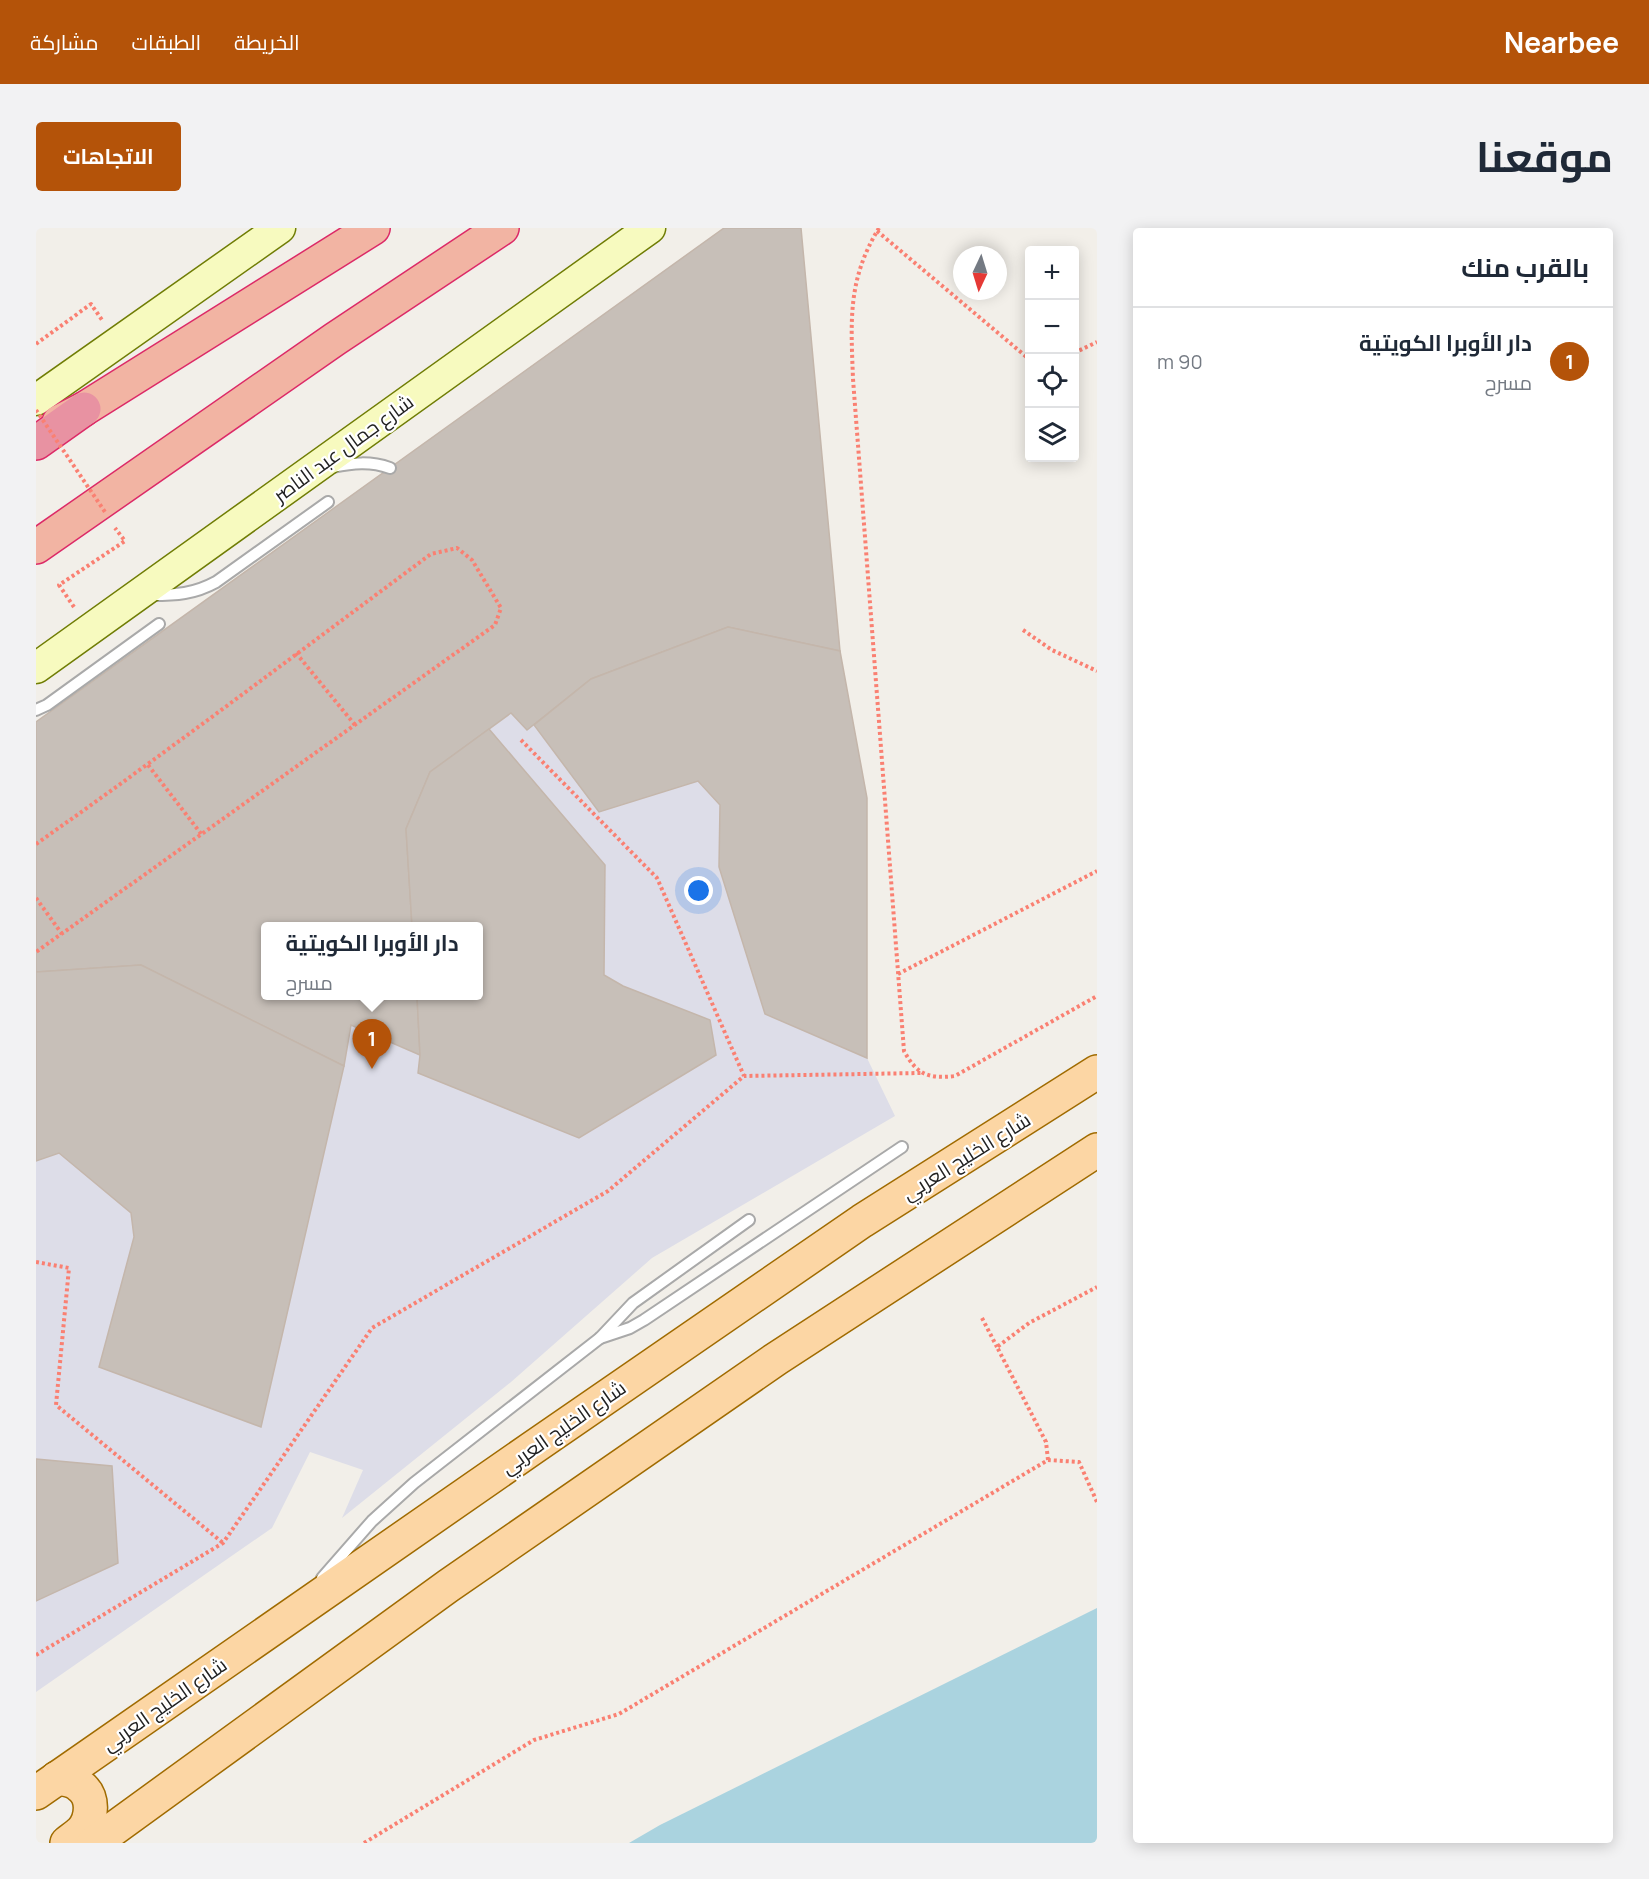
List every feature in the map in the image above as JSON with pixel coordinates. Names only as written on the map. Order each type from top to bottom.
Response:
[{"type":"highway","points":[[36,443],[84,409],[373,228]]},
{"type":"highway","points":[[36,547],[326,346],[502,228]]},
{"type":"highway","points":[[36,434],[84,409]]},
{"type":"main road","points":[[36,400],[280,228]]},
{"type":"main road","name":"شارع جمال عبد الناصر","points":[[36,668],[650,228]]},
{"type":"main road","name":"شارع الخليج العربي","points":[[47,1785],[862,1221],[1097,1072]]},
{"type":"main road","points":[[94,1843],[448,1586],[776,1359],[1097,1150]]},
{"type":"main road","points":[[47,1785],[74,1781],[83,1788],[91,1807],[84,1829],[67,1843]]},
{"type":"lane","points":[[312,471],[363,463],[390,468]]},
{"type":"lane","points":[[139,594],[178,596],[200,591],[328,502]]},
{"type":"lane","points":[[36,710],[47,705],[159,624]]},
{"type":"lane","points":[[600,1338],[630,1328],[644,1320],[902,1147]]},
{"type":"lane","points":[[286,1619],[360,1533],[386,1507],[600,1338],[633,1304],[749,1220]]},
{"type":"path","points":[[921,1073],[910,1064],[904,1051],[852,379],[851,310],[857,272],[878,229],[1025,356]]},
{"type":"path","points":[[36,344],[91,304],[104,323]]},
{"type":"path","points":[[1079,351],[1097,342]]},
{"type":"path","points":[[36,410],[105,512]]},
{"type":"path","points":[[59,585],[124,542]]},
{"type":"path","points":[[36,844],[148,765],[432,554],[456,548],[472,560],[501,608],[495,625],[36,952]]},
{"type":"path","points":[[1023,630],[1052,650],[1097,671]]},
{"type":"path","points":[[296,653],[355,725]]},
{"type":"path","points":[[521,740],[657,878],[744,1076]]},
{"type":"path","points":[[148,765],[202,835]]},
{"type":"path","points":[[898,974],[1097,871]]},
{"type":"path","points":[[36,898],[62,934]]},
{"type":"path","points":[[36,1655],[223,1544],[372,1328],[608,1191],[744,1076],[921,1073],[936,1078],[955,1076],[1097,996]]},
{"type":"path","points":[[36,1262],[69,1269],[56,1405],[223,1544]]},
{"type":"path","points":[[997,1347],[1029,1323],[1097,1287]]},
{"type":"path","points":[[981,1318],[1046,1442],[1048,1460]]},
{"type":"path","points":[[364,1843],[534,1740],[620,1714],[1048,1460],[1079,1462],[1097,1502]]},
{"type":"shaded area","points":[[511,713],[527,730],[534,725],[599,812],[698,781],[720,805],[719,867],[765,1014],[867,1058],[895,1116],[652,1258],[511,1382],[342,1518],[363,1470],[310,1452],[272,1528],[36,1692],[36,1601],[118,1563],[112,1466],[36,1459],[36,1161],[59,1153],[131,1213],[134,1237],[100,1367],[261,1427],[344,1066],[351,1025],[420,1055],[579,1138],[716,1055],[710,1020],[623,986],[604,975],[605,865],[489,729]]},
{"type":"water","points":[[1097,1608],[1097,1843],[629,1843],[660,1825]]},
{"type":"building","points":[[724,228],[801,228],[840,651],[728,627],[591,679],[527,730],[511,713],[430,772],[406,829],[412,922],[261,922],[261,1000],[417,1000],[420,1055],[351,1025],[344,1066],[141,965],[36,972],[36,722]]},
{"type":"building","points":[[728,627],[840,651],[867,798],[867,1058],[765,1014],[719,867],[720,805],[698,781],[599,812],[534,725],[591,679]]},
{"type":"building","points":[[489,729],[605,865],[604,975],[623,986],[710,1020],[716,1055],[579,1138],[418,1073],[420,1055],[417,1000],[483,1000],[483,922],[412,922],[406,829],[430,772]]},
{"type":"building","points":[[141,965],[344,1066],[261,1427],[99,1367],[134,1237],[131,1213],[59,1153],[36,1161],[36,972]]},
{"type":"building","points":[[36,1459],[112,1466],[118,1563],[36,1601]]},
{"type":"place","name":"دار الأوبرا الكويتية","points":[[372,1069]]}]
